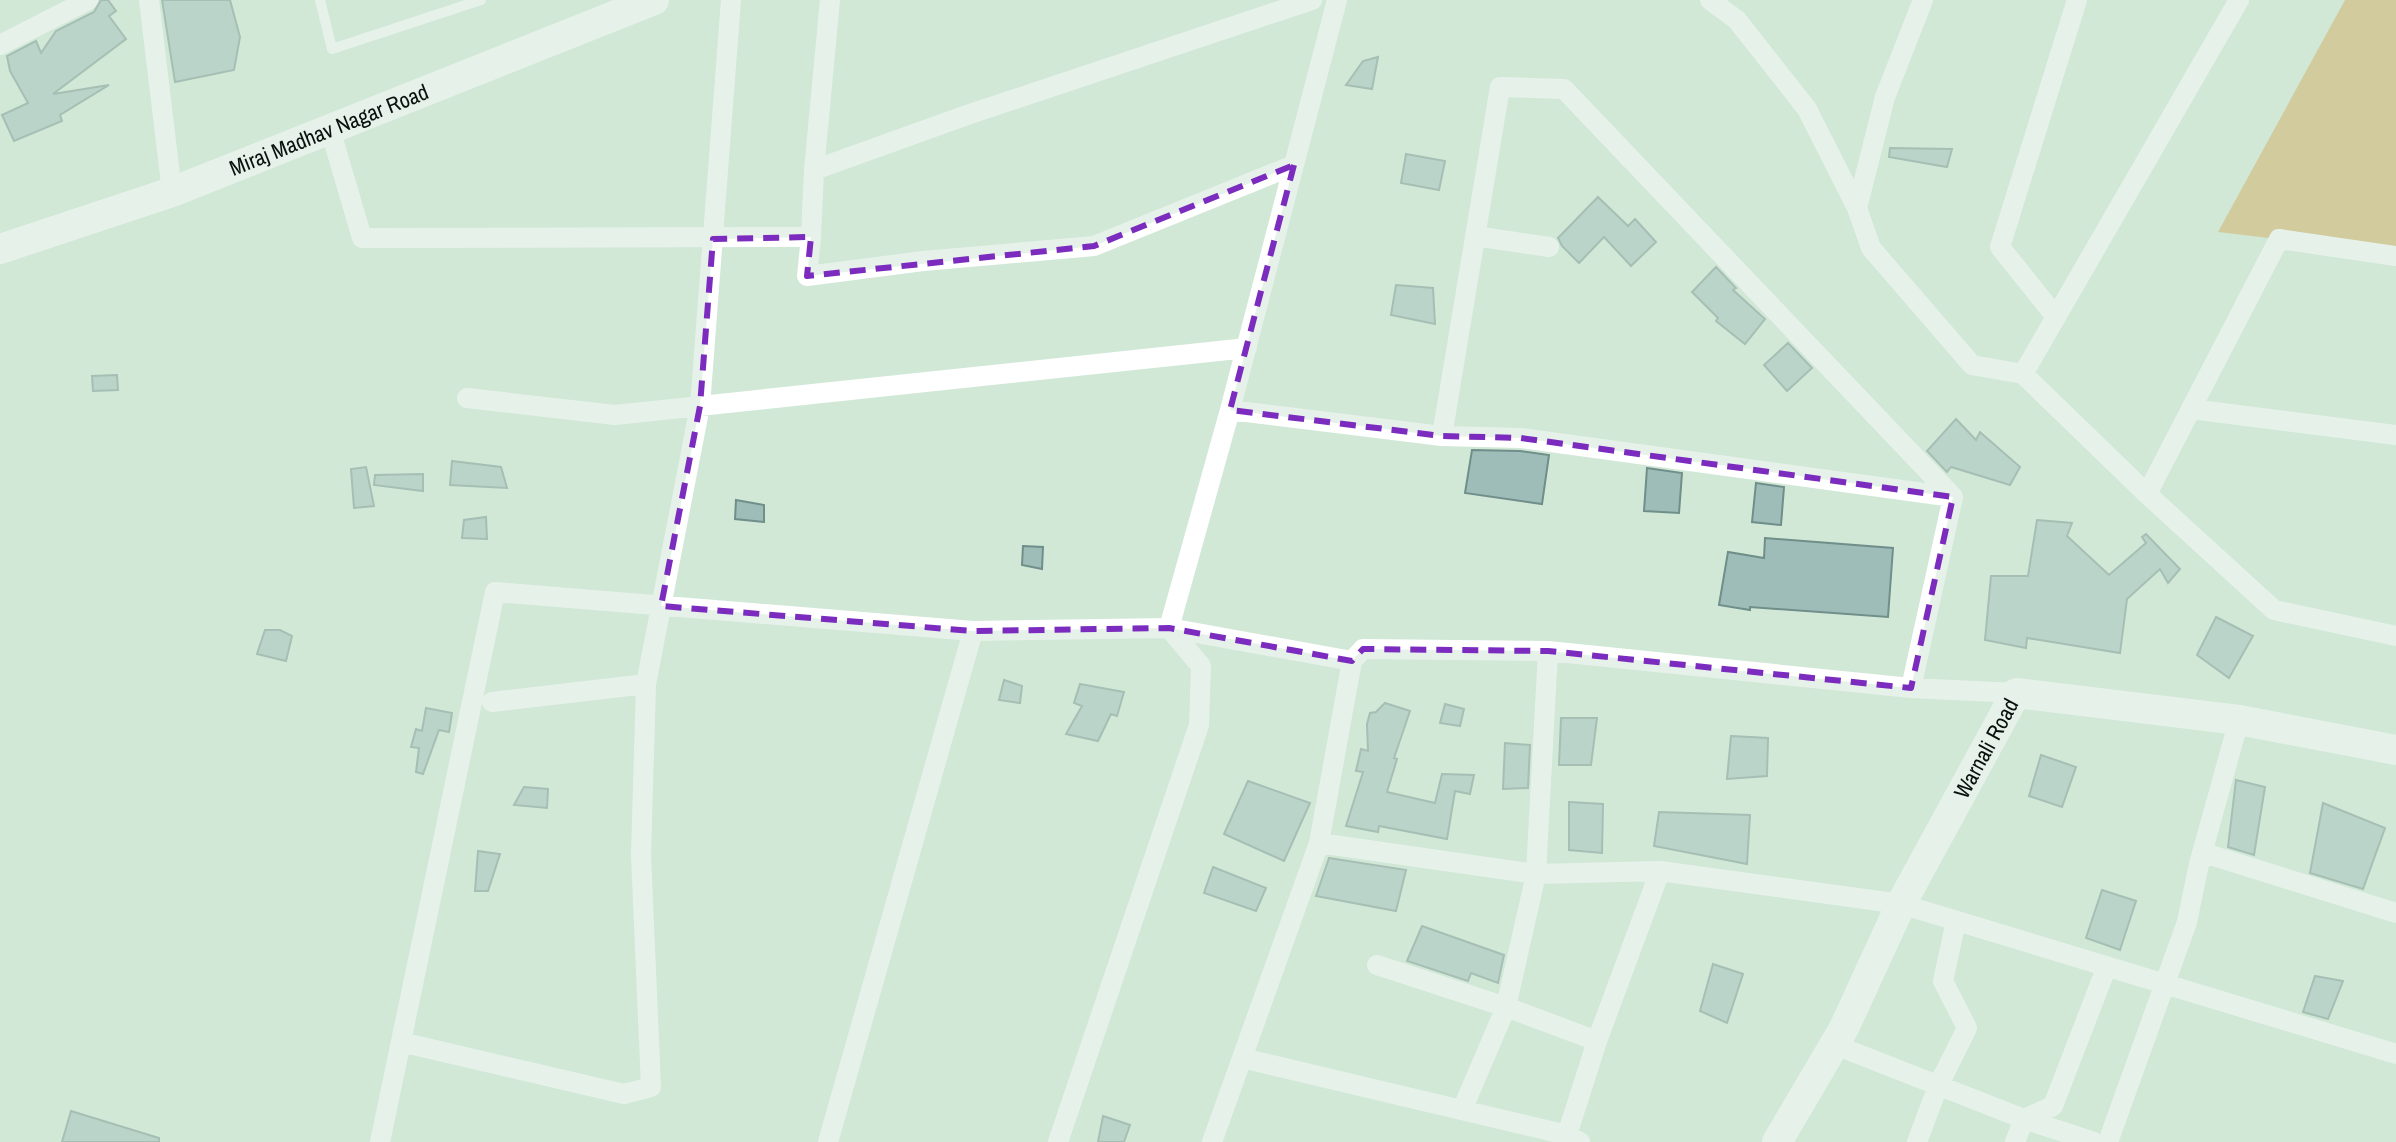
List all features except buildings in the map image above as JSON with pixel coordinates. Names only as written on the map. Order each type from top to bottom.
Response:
[{"type":"main road","name":"Miraj Madhav Nagar Road","points":[[0,249],[172,192],[639,2]]},
{"type":"main road","name":"Warnali Road","points":[[1777,1142],[1835,1045],[1901,904],[2016,693],[2239,720],[2396,750]]},
{"type":"street","points":[[0,45],[88,0]]},
{"type":"street","points":[[149,0],[172,192]]},
{"type":"street","points":[[401,1042],[624,1094],[651,1087],[641,855],[646,684],[700,406],[731,0]]},
{"type":"street","points":[[830,0],[807,276],[923,261],[1094,246],[1294,165]]},
{"type":"street","points":[[814,170],[967,115],[1312,0]]},
{"type":"street","points":[[1169,628],[1247,348],[1337,0]]},
{"type":"street","points":[[1710,0],[1737,20],[1807,109],[1857,208],[1871,248],[1972,365],[2023,374],[2147,494],[2274,610],[2396,636]]},
{"type":"street","points":[[1857,208],[1885,97],[1923,0]]},
{"type":"street","points":[[2056,317],[2000,247],[2077,0]]},
{"type":"street","points":[[2023,374],[2239,0]]},
{"type":"street","points":[[1442,436],[1500,87],[1564,89],[1953,497]]},
{"type":"street","points":[[330,129],[362,238],[811,237]]},
{"type":"street","points":[[1475,236],[1549,247]]},
{"type":"street","points":[[2147,494],[2279,239],[2396,256]]},
{"type":"street","points":[[467,398],[615,415],[1247,348]]},
{"type":"street","points":[[2191,409],[2396,435]]},
{"type":"street","points":[[1230,410],[1442,436],[1521,438],[1953,497]]},
{"type":"street","points":[[1911,688],[1953,497]]},
{"type":"street","points":[[380,1142],[495,592],[973,631],[1169,628],[1352,661]]},
{"type":"street","points":[[1058,1142],[1199,725],[1201,666],[1169,628]]},
{"type":"street","points":[[828,1142],[973,631]]},
{"type":"street","points":[[1212,1142],[1319,843],[1352,661],[1363,649],[1548,651],[1911,688],[2016,693]]},
{"type":"street","points":[[1462,1110],[1506,1007],[1536,874],[1548,651]]},
{"type":"street","points":[[492,702],[646,684]]},
{"type":"street","points":[[2108,1142],[2187,922],[2199,864],[2239,720]]},
{"type":"street","points":[[1319,843],[1536,874],[1660,871],[1901,904],[2396,1054]]},
{"type":"street","points":[[2199,864],[2204,853],[2396,913]]},
{"type":"street","points":[[1242,1058],[1462,1110],[1571,1140],[1597,1041],[1660,871]]},
{"type":"street","points":[[1917,1142],[1938,1086],[1967,1028],[1943,981],[1956,921]]},
{"type":"street","points":[[1377,965],[1506,1007],[1597,1041]]},
{"type":"street","points":[[2015,1142],[2024,1119],[2053,1106],[2107,966]]},
{"type":"street","points":[[1835,1045],[2024,1119],[2094,1142]]},
{"type":"lane","points":[[320,0],[332,49],[481,0]]},
{"type":"highlighted area","points":[[1294,165],[1230,410],[1442,436],[1521,438],[1953,497],[1911,688],[1548,651],[1363,649],[1352,661],[1169,628],[973,631],[661,606],[700,406],[713,239],[811,237],[807,276],[1094,246]]},
{"type":"shaded area","points":[[2345,0],[2396,0],[2396,253],[2218,232]]}]
